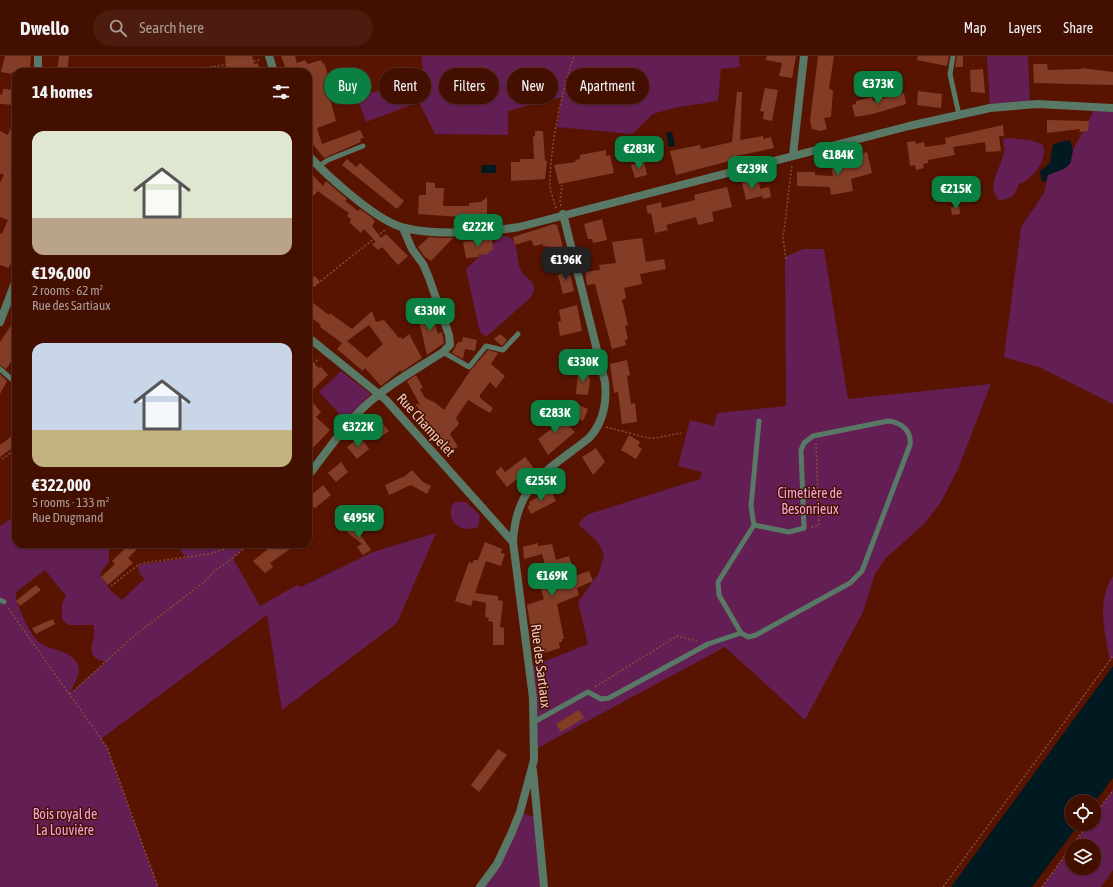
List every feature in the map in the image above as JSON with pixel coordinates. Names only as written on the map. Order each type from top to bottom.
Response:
[{"type":"street","points":[[38,56],[38,68]]},
{"type":"street","points":[[793,155],[804,56]]},
{"type":"street","points":[[270,57],[273,68]]},
{"type":"street","points":[[312,158],[360,201],[392,223],[403,228],[464,232],[490,231],[519,227],[793,155],[999,106],[1037,104],[1113,108]]},
{"type":"street","name":"Rue des Sartiaux","points":[[480,887],[497,864],[512,832],[533,766],[533,698],[513,542],[516,516],[525,493],[541,476],[589,438],[599,425],[606,403],[605,382],[560,215]]},
{"type":"street","points":[[312,471],[350,421],[380,394],[443,352],[450,345],[449,335],[429,278],[423,264],[412,249],[403,228]]},
{"type":"street","points":[[0,322],[12,290]]},
{"type":"street","name":"Rue Champelet","points":[[312,340],[380,394],[513,542]]},
{"type":"street","points":[[533,766],[544,887]]},
{"type":"lane","points":[[953,56],[950,74],[959,115]]},
{"type":"lane","points":[[319,166],[328,160],[363,146]]},
{"type":"lane","points":[[443,352],[469,367],[486,346],[503,350],[518,334]]},
{"type":"lane","points":[[0,369],[12,380]]},
{"type":"lane","points":[[754,525],[789,532],[804,528],[801,450],[808,438],[894,421],[906,429],[910,442],[862,571],[857,579],[756,635],[748,637],[741,633],[719,595],[718,582],[754,525],[751,506],[759,421]]},
{"type":"lane","points":[[534,722],[588,692],[601,699],[609,698],[708,644],[741,633]]},
{"type":"path","points":[[560,215],[549,182],[556,127],[567,76],[574,56]]},
{"type":"path","points":[[200,68],[270,57]]},
{"type":"path","points":[[786,259],[783,239],[793,155]]},
{"type":"path","points":[[0,173],[12,177]]},
{"type":"path","points":[[560,215],[562,185]]},
{"type":"path","points":[[312,288],[392,223]]},
{"type":"path","points":[[312,365],[324,350]]},
{"type":"path","points":[[599,425],[648,438],[656,438],[682,432]]},
{"type":"path","points":[[804,528],[817,526],[819,524],[814,436]]},
{"type":"path","points":[[2,459],[12,452]]},
{"type":"path","points":[[111,586],[138,565],[143,563],[209,554],[229,548]]},
{"type":"path","points":[[69,695],[135,635],[203,583],[216,570],[244,548]]},
{"type":"path","points":[[2,601],[107,747],[158,887]]},
{"type":"path","points":[[588,692],[677,636],[708,644]]},
{"type":"path","points":[[943,887],[1113,656]]},
{"type":"path","points":[[1101,806],[1113,790]]},
{"type":"path","points":[[1042,887],[1065,856]]},
{"type":"green space","points":[[421,56],[739,56],[740,67],[721,69],[718,101],[673,108],[653,114],[632,134],[557,127],[562,97],[558,98],[558,68],[507,68],[507,104],[535,104],[508,111],[508,135],[435,134],[420,104],[431,104],[431,68],[423,68]]},
{"type":"green space","points":[[987,56],[1028,56],[1030,104],[990,108]]},
{"type":"green space","points":[[379,91],[379,104],[414,104],[366,122],[359,104],[371,104],[371,93]]},
{"type":"green space","points":[[1094,106],[1113,108],[1113,404],[1041,368],[1004,357],[1021,227],[1044,193],[1048,175],[1070,164],[1073,150],[1093,112]]},
{"type":"green space","points":[[1003,139],[1031,140],[1043,145],[1044,151],[1041,163],[1034,174],[1019,184],[1016,192],[1012,196],[1006,199],[998,200],[993,188],[995,176],[1004,152]]},
{"type":"green space","points":[[502,236],[508,237],[515,244],[521,271],[532,282],[534,291],[529,299],[487,336],[483,335],[479,329],[466,269]]},
{"type":"green space","name":"Cimetière de Besonrieux","points":[[803,249],[824,249],[848,399],[991,384],[958,469],[941,502],[925,523],[886,558],[875,574],[863,612],[805,720],[725,647],[534,750],[528,668],[588,644],[578,602],[599,573],[604,554],[597,541],[579,525],[580,521],[589,514],[700,479],[702,472],[678,466],[690,420],[714,426],[717,413],[786,406],[785,257]]},
{"type":"green space","points":[[341,371],[371,394],[345,420],[319,392]]},
{"type":"green space","points":[[455,502],[466,502],[480,515],[478,527],[466,529],[456,525],[451,517],[452,505]]},
{"type":"green space","name":"Bois royal de La Louvière","points":[[12,518],[12,548],[110,548],[109,549],[109,562],[100,575],[111,591],[122,600],[144,579],[139,572],[138,565],[186,558],[179,548],[244,548],[233,558],[260,606],[297,585],[301,587],[373,552],[436,533],[397,623],[282,710],[267,615],[101,739],[107,747],[158,887],[0,887],[0,526]],"holes":[[[45,570],[66,596],[62,604],[62,620],[69,625],[93,625],[93,656],[106,662],[70,694],[78,676],[78,665],[75,660],[65,653],[39,642],[23,618],[17,602],[16,592]]]},
{"type":"green space","points":[[1113,576],[1113,656],[1110,661],[1104,629],[1103,607],[1108,586]]},
{"type":"green space","points":[[1113,790],[1113,870],[1101,887],[1042,887],[1065,856],[1065,875],[1101,875],[1101,839],[1077,839],[1083,831],[1101,831],[1101,806]]},
{"type":"green space","points":[[520,812],[537,818],[544,887],[480,887],[497,864]]},
{"type":"water","points":[[672,132],[675,146],[669,147],[666,133]]},
{"type":"water","points":[[1070,140],[1073,150],[1070,164],[1064,169],[1048,175],[1046,181],[1042,182],[1040,171],[1050,163],[1053,144]]},
{"type":"water","points":[[482,165],[496,165],[496,173],[481,173]]},
{"type":"water","points":[[1113,666],[1113,778],[1100,795],[1065,795],[1065,831],[1074,831],[1068,839],[1065,839],[1065,843],[1032,887],[951,887]]},
{"type":"building","points":[[5,56],[31,56],[30,68],[12,68],[12,74],[1,72]]},
{"type":"building","points":[[59,56],[69,56],[68,68],[58,68]]},
{"type":"building","points":[[225,56],[252,56],[254,64],[258,63],[259,68],[229,68],[226,68]]},
{"type":"building","points":[[281,56],[295,56],[297,63],[305,60],[308,64],[321,60],[323,64],[324,63],[326,68],[324,68],[324,104],[331,104],[336,121],[317,128],[322,144],[360,130],[364,138],[360,139],[361,142],[324,158],[312,143],[312,68],[286,68]]},
{"type":"building","points":[[767,56],[796,56],[792,78],[779,76],[782,63],[766,60]]},
{"type":"building","points":[[818,56],[834,56],[829,88],[833,91],[831,117],[824,118],[827,129],[821,131],[812,129],[810,121]]},
{"type":"building","points":[[918,56],[949,56],[947,66],[917,60]]},
{"type":"building","points":[[957,56],[963,56],[963,67],[955,67]]},
{"type":"building","points":[[1033,64],[1047,64],[1048,70],[1081,68],[1113,72],[1113,85],[1034,83]]},
{"type":"building","points":[[983,69],[985,93],[971,92],[970,70]]},
{"type":"building","points":[[765,88],[778,90],[772,121],[763,119],[764,112],[760,111]]},
{"type":"building","points":[[3,89],[12,90],[12,105],[0,104],[0,94],[2,95]]},
{"type":"building","points":[[918,91],[942,94],[941,108],[917,105]]},
{"type":"building","points":[[737,92],[742,92],[740,140],[763,136],[763,139],[771,137],[774,148],[737,156],[737,159],[676,175],[670,151],[700,145],[701,149],[732,142]]},
{"type":"building","points":[[904,93],[906,104],[873,114],[855,117],[852,105],[856,104],[856,101],[872,97],[873,101]]},
{"type":"building","points":[[1047,120],[1089,121],[1088,131],[1079,132],[1080,129],[1047,133]]},
{"type":"building","points":[[1003,125],[1004,136],[999,136],[1001,151],[986,152],[985,142],[953,147],[955,155],[928,160],[928,163],[923,164],[924,168],[916,170],[915,165],[910,166],[907,142],[915,141],[916,144],[924,142],[925,147],[946,144],[945,138]]},
{"type":"building","points":[[10,129],[12,130],[12,260],[9,268],[0,265],[0,233],[2,234],[8,220],[0,217],[0,183],[4,174],[0,172],[0,131],[8,135]]},
{"type":"building","points":[[535,131],[543,131],[545,161],[547,161],[545,179],[511,181],[511,162],[520,162],[520,159],[534,159],[533,136],[535,136]]},
{"type":"building","points":[[606,150],[606,156],[610,155],[614,173],[559,184],[554,165],[576,162],[575,160],[580,159],[580,155]]},
{"type":"building","points":[[867,152],[872,173],[851,179],[853,191],[831,195],[830,187],[797,186],[797,172],[815,172],[815,175],[833,176],[831,167],[856,162],[854,156]]},
{"type":"building","points":[[347,159],[356,167],[360,163],[404,201],[397,209],[342,165]]},
{"type":"building","points":[[644,162],[647,175],[635,178],[631,165]]},
{"type":"building","points":[[312,174],[323,186],[326,181],[347,199],[345,201],[358,211],[360,209],[371,217],[375,221],[372,226],[381,238],[386,234],[408,256],[398,265],[382,247],[378,250],[372,244],[376,242],[364,229],[361,233],[350,223],[351,219],[347,216],[349,213],[318,191],[312,197]]},
{"type":"building","points":[[758,179],[762,196],[746,200],[742,183]]},
{"type":"building","points":[[426,182],[435,183],[435,188],[444,188],[443,206],[469,206],[469,203],[481,202],[487,197],[487,225],[474,225],[474,218],[418,214],[419,195],[426,195]]},
{"type":"building","points":[[727,187],[732,207],[712,212],[714,221],[698,225],[696,217],[666,225],[668,230],[655,233],[651,213],[648,214],[646,206],[661,202],[662,208],[695,200],[694,195]]},
{"type":"building","points":[[769,187],[771,197],[763,199],[760,189]]},
{"type":"building","points":[[959,206],[960,214],[952,215],[951,207]]},
{"type":"building","points":[[602,219],[607,240],[593,243],[592,239],[588,239],[584,224]]},
{"type":"building","points":[[554,224],[557,225],[564,251],[551,254],[549,247],[543,246],[543,244],[534,246],[531,240],[515,245],[513,237]]},
{"type":"building","points":[[429,237],[453,238],[431,261],[425,257],[418,247]]},
{"type":"building","points":[[642,238],[646,262],[664,259],[666,269],[640,274],[642,284],[624,288],[626,298],[622,300],[628,325],[625,326],[628,339],[625,340],[626,345],[612,349],[595,284],[587,285],[585,272],[600,270],[599,265],[616,263],[612,242]]},
{"type":"building","points":[[492,239],[493,250],[488,252],[488,254],[479,255],[479,257],[466,258],[463,242]]},
{"type":"building","points":[[568,266],[574,291],[563,294],[558,275],[561,274],[560,269]]},
{"type":"building","points":[[315,276],[320,282],[312,288],[312,278]]},
{"type":"building","points":[[312,302],[329,315],[330,313],[352,329],[372,311],[376,322],[384,320],[399,338],[400,337],[403,339],[409,334],[422,358],[401,372],[401,370],[381,386],[365,368],[363,371],[337,349],[342,343],[320,327],[321,325],[312,318]],"holes":[[[369,325],[383,344],[367,358],[347,341]]]},
{"type":"building","points":[[577,305],[582,331],[560,336],[558,322],[561,321],[559,310]]},
{"type":"building","points":[[424,310],[425,314],[431,312],[438,334],[442,332],[444,343],[427,355],[417,312]]},
{"type":"building","points":[[12,324],[12,360],[6,369],[0,365],[0,342]]},
{"type":"building","points":[[500,334],[507,340],[502,346],[494,339]]},
{"type":"building","points":[[463,337],[477,340],[475,351],[465,349],[463,359],[452,353],[458,342],[462,342]]},
{"type":"building","points":[[488,350],[498,353],[491,364],[505,376],[496,388],[490,382],[480,395],[480,398],[493,408],[490,413],[468,400],[456,418],[459,424],[450,434],[458,447],[453,449],[448,455],[441,448],[415,403],[420,405],[407,381],[416,375],[423,388],[420,389],[425,398],[434,402],[444,410],[470,371]]},
{"type":"building","points":[[627,360],[630,375],[627,376],[631,404],[635,403],[637,422],[622,424],[618,392],[614,393],[610,364]]},
{"type":"building","points":[[312,362],[319,368],[321,367],[328,375],[312,390]]},
{"type":"building","points":[[587,370],[590,379],[588,395],[576,394],[578,372]]},
{"type":"building","points":[[0,374],[7,381],[0,394]]},
{"type":"building","points":[[312,402],[321,412],[316,417],[330,430],[312,449]]},
{"type":"building","points":[[574,403],[588,409],[583,421],[569,415]]},
{"type":"building","points":[[548,411],[559,421],[562,419],[575,432],[548,455],[538,439],[554,427],[544,415]]},
{"type":"building","points":[[376,416],[389,431],[382,436],[377,430],[371,435],[364,425]]},
{"type":"building","points":[[629,435],[640,442],[638,446],[642,449],[636,459],[621,450]]},
{"type":"building","points":[[12,436],[12,448],[0,457],[0,445]]},
{"type":"building","points":[[360,437],[369,449],[357,459],[347,447]]},
{"type":"building","points":[[596,448],[605,462],[593,475],[582,457]]},
{"type":"building","points":[[525,457],[533,467],[507,487],[495,472],[501,467],[505,472]]},
{"type":"building","points":[[341,462],[348,472],[336,482],[328,473]]},
{"type":"building","points":[[412,470],[423,482],[431,486],[427,494],[411,485],[389,495],[385,485],[405,476]]},
{"type":"building","points":[[323,485],[331,495],[315,508],[312,505],[312,495]]},
{"type":"building","points":[[551,490],[556,501],[531,514],[527,506],[530,505],[529,502]]},
{"type":"building","points":[[354,523],[363,530],[360,534],[371,550],[363,555],[357,547],[362,544],[347,532]]},
{"type":"building","points":[[485,542],[502,549],[501,553],[505,554],[501,566],[486,561],[475,593],[498,596],[498,600],[503,601],[500,627],[504,628],[504,645],[493,645],[493,622],[488,621],[489,618],[485,617],[486,603],[473,600],[471,606],[455,601],[469,562],[472,563],[474,560],[478,560]]},
{"type":"building","points":[[538,543],[538,546],[552,544],[556,560],[569,556],[575,576],[589,571],[593,581],[577,588],[579,595],[557,604],[564,639],[562,639],[562,642],[559,642],[560,648],[535,656],[527,605],[544,599],[536,574],[547,571],[542,554],[524,559],[523,547]]},
{"type":"building","points":[[126,548],[138,548],[128,558],[133,563],[108,585],[101,577],[115,564],[112,561]]},
{"type":"building","points":[[269,548],[291,548],[270,563],[273,567],[265,573],[253,561]]},
{"type":"building","points":[[36,585],[41,590],[20,606],[16,601]]},
{"type":"building","points":[[53,619],[55,624],[36,634],[32,628]]},
{"type":"building","points":[[579,710],[584,718],[561,732],[556,724]]},
{"type":"building","points":[[498,749],[507,755],[479,792],[471,785]]}]
